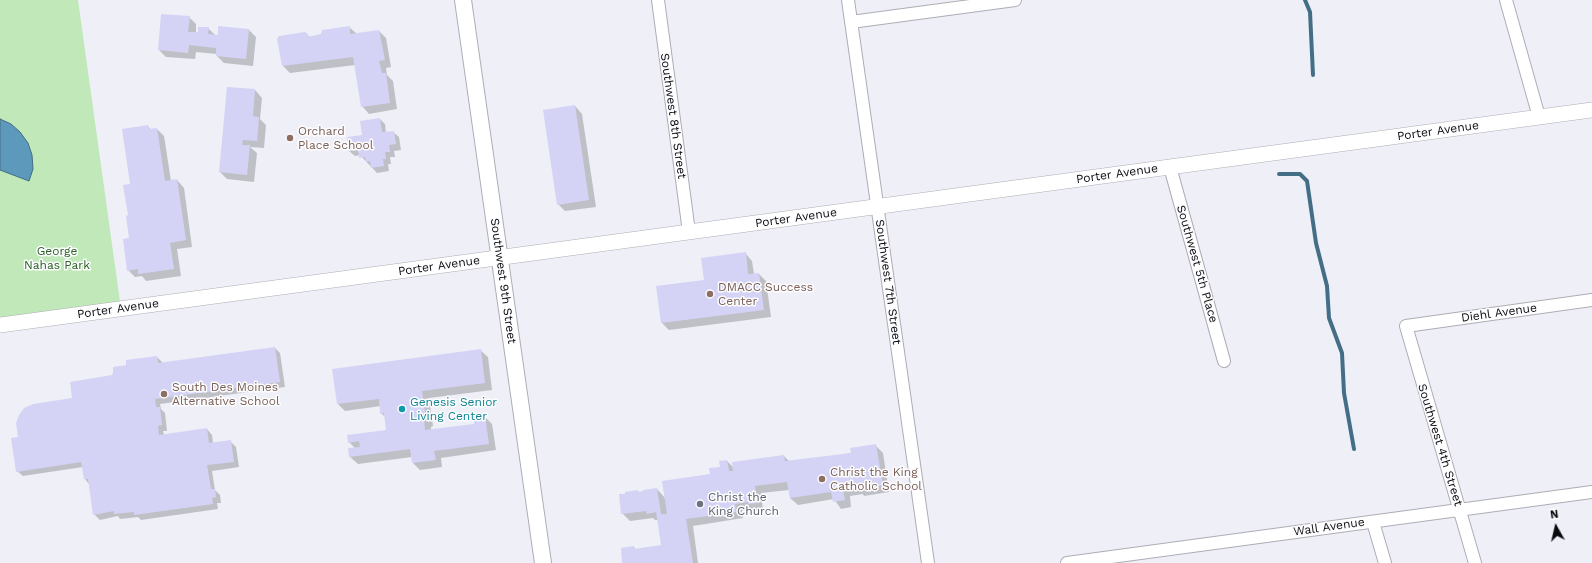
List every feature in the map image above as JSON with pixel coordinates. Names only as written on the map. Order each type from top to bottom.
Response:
[{"type":"main road","name":"Southwest 9th Street","points":[[463,0],[543,563]]},
{"type":"street","name":"Southwest 8th Street","points":[[658,0],[689,232]]},
{"type":"street","name":"Southwest 7th Street","points":[[848,0],[928,563]]},
{"type":"street","points":[[851,22],[1015,0]]},
{"type":"street","points":[[1506,0],[1539,117]]},
{"type":"street","name":"Porter Avenue","points":[[0,325],[1592,110]]},
{"type":"street","name":"Southwest 5th Place","points":[[1170,167],[1224,361]]},
{"type":"street","name":"Diehl Avenue","points":[[1406,326],[1592,300]]},
{"type":"street","name":"Southwest 4th Street","points":[[1406,326],[1476,563]]},
{"type":"street","name":"Wall Avenue","points":[[1067,563],[1592,492]]},
{"type":"street","points":[[1373,522],[1385,563]]},
{"type":"green space","name":"George Nahas Park","points":[[0,0],[78,0],[121,309],[0,325]]},
{"type":"water","points":[[0,119],[11,124],[20,132],[28,143],[32,155],[33,169],[29,181],[0,170]]},
{"type":"building","points":[[161,14],[190,16],[188,32],[198,32],[198,27],[209,27],[208,34],[218,35],[218,26],[249,29],[246,59],[216,56],[216,48],[189,45],[188,53],[158,50]]},
{"type":"building","points":[[350,26],[350,34],[379,30],[385,60],[379,61],[382,73],[386,73],[390,103],[361,107],[353,57],[282,66],[277,39],[279,36],[305,32],[308,34],[308,37],[321,34],[322,30]]},
{"type":"building","points":[[227,87],[255,89],[253,116],[259,117],[257,141],[243,140],[242,145],[250,145],[247,175],[219,172]]},
{"type":"building","points":[[575,105],[589,200],[557,205],[543,110]]},
{"type":"building","points":[[380,118],[382,132],[394,131],[396,144],[389,145],[390,152],[385,152],[386,159],[383,159],[384,166],[371,168],[370,161],[366,162],[365,157],[359,158],[358,150],[348,151],[347,137],[362,135],[360,121]]},
{"type":"building","points":[[148,125],[149,129],[157,128],[165,181],[177,179],[186,240],[170,243],[174,269],[138,274],[138,269],[127,271],[123,239],[129,238],[126,216],[128,215],[123,185],[130,184],[122,129]]},
{"type":"building","name":"DMACC Success Center","points":[[746,252],[748,274],[759,273],[764,310],[661,323],[656,286],[704,280],[701,258]]},
{"type":"building","points":[[275,347],[280,382],[155,399],[156,407],[160,407],[162,425],[158,426],[159,435],[207,428],[209,443],[231,440],[234,462],[207,465],[211,489],[215,489],[216,497],[212,498],[213,504],[134,515],[134,512],[114,514],[114,511],[93,515],[88,479],[84,479],[81,462],[16,472],[11,438],[18,437],[16,423],[19,415],[24,408],[33,404],[72,398],[70,382],[112,375],[113,367],[126,365],[126,360],[157,356],[158,363]]},
{"type":"building","name":"Genesis Senior Living Center","points":[[481,349],[485,383],[422,391],[426,419],[424,420],[425,430],[474,424],[473,417],[485,416],[489,444],[434,451],[436,460],[412,463],[410,449],[349,457],[348,448],[360,447],[359,441],[348,443],[347,435],[386,430],[384,413],[380,414],[379,399],[337,404],[332,369]]},
{"type":"building","name":"Christ the King Church","points":[[876,444],[883,485],[856,490],[856,488],[843,489],[845,500],[833,502],[831,492],[790,498],[787,482],[755,486],[757,503],[748,504],[748,502],[735,504],[736,512],[686,519],[693,563],[622,563],[621,548],[634,546],[634,549],[661,545],[656,512],[647,514],[646,511],[621,514],[619,494],[657,488],[661,514],[667,514],[662,481],[710,474],[709,468],[720,467],[719,461],[727,460],[729,471],[733,471],[732,462],[784,455],[785,461],[851,453],[850,448]]},
{"type":"waterway","points":[[1305,0],[1310,12],[1313,75]]},
{"type":"waterway","points":[[1279,174],[1300,174],[1307,181],[1316,243],[1327,286],[1329,318],[1342,353],[1344,393],[1354,449]]},
{"type":"place","name":"Orchard Place School","points":[[290,138]]},
{"type":"place","name":"DMACC Success Center","points":[[710,294]]},
{"type":"place","name":"South Des Moines Alternative School","points":[[164,394]]},
{"type":"place","name":"Genesis Senior Living Center","points":[[402,409]]},
{"type":"place","name":"Christ the King Catholic School","points":[[822,479]]},
{"type":"place","name":"Christ the King Church","points":[[700,504]]}]
